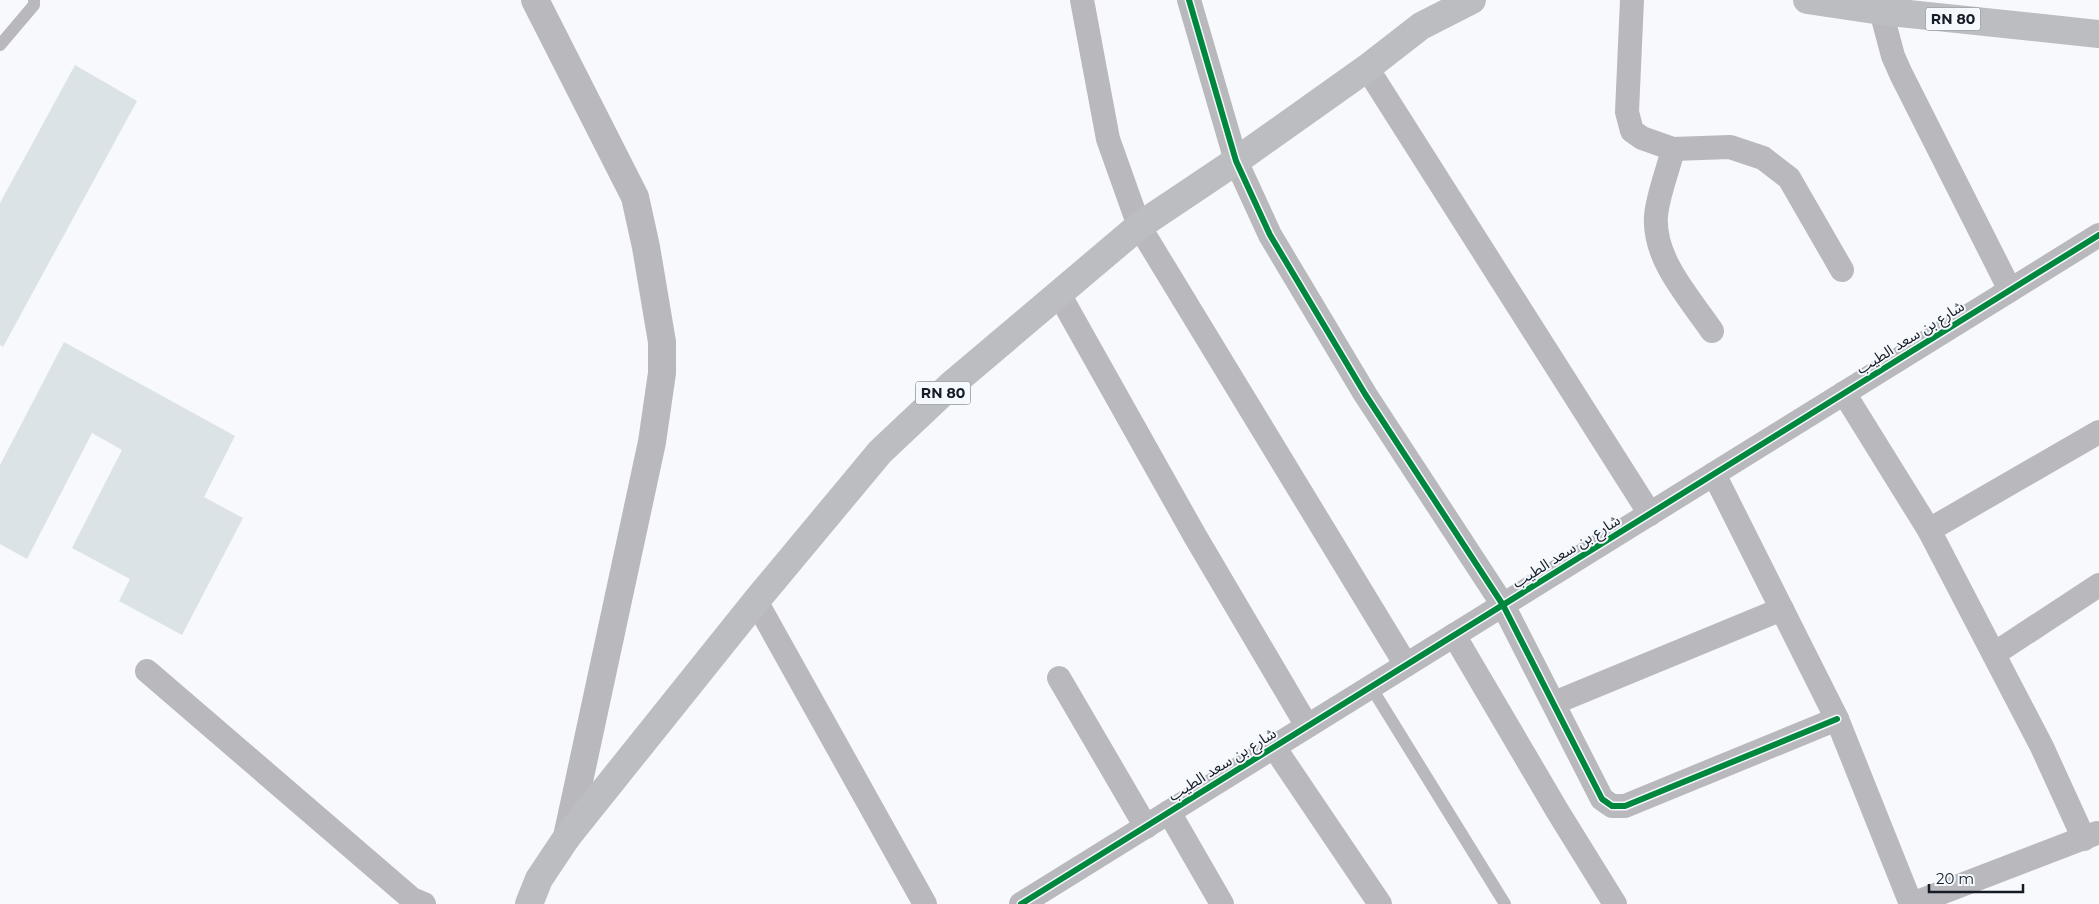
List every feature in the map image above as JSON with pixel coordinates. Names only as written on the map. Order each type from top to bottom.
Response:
[{"type":"main road","name":"RN 80","points":[[529,904],[540,879],[567,837],[756,601],[880,452],[951,385],[1139,226],[1236,161],[1367,68],[1421,26],[1472,0]]},
{"type":"main road","name":"RN 80","points":[[1807,0],[1881,11],[2099,34]]},
{"type":"street","points":[[535,0],[635,197],[646,246],[662,342],[662,373],[652,442],[567,837]]},
{"type":"street","points":[[1082,0],[1108,139],[1139,226],[1406,665]]},
{"type":"street","points":[[1189,0],[1236,161],[1270,234],[1365,394],[1503,605],[1602,799],[1612,806],[1625,806],[1837,720]]},
{"type":"street","points":[[1632,0],[1627,112],[1632,131],[1642,138],[1673,149],[1730,147],[1763,158],[1789,178],[1842,270]]},
{"type":"street","points":[[1881,11],[1893,56],[1901,74],[2010,290]]},
{"type":"street","points":[[1367,68],[1650,514]]},
{"type":"street","points":[[1673,149],[1656,214],[1656,232],[1662,256],[1712,331]]},
{"type":"street","name":"شارع بن سعد الطيب","points":[[1021,904],[2099,235]]},
{"type":"street","points":[[1059,294],[1195,536],[1307,726]]},
{"type":"street","points":[[1714,474],[1837,720],[1911,904],[2091,836],[2042,747],[1929,530],[1844,394]]},
{"type":"street","points":[[1929,530],[2099,432]]},
{"type":"street","points":[[1994,654],[2099,585]]},
{"type":"street","points":[[756,601],[925,904]]},
{"type":"street","points":[[1554,703],[1782,609]]},
{"type":"street","points":[[1454,635],[1615,904]]},
{"type":"street","points":[[147,671],[412,899],[424,904]]},
{"type":"street","points":[[1059,678],[1146,827]]},
{"type":"street","points":[[1274,747],[1380,904]]},
{"type":"street","points":[[1169,812],[1222,904]]},
{"type":"lane","points":[[0,45],[34,5],[34,0]]},
{"type":"lane","points":[[1371,687],[1505,904]]},
{"type":"building","points":[[75,65],[137,101],[3,347],[0,345],[0,203]]},
{"type":"building","points":[[64,342],[235,436],[204,497],[243,518],[182,635],[119,601],[130,579],[72,548],[122,450],[92,433],[27,559],[0,544],[0,465]]},
{"type":"cycle path","points":[[1189,0],[1236,161],[1270,235],[1365,394],[1503,605],[1602,799],[1612,806],[1625,806],[1837,719]]},
{"type":"cycle path","points":[[1021,904],[2099,235]]}]
